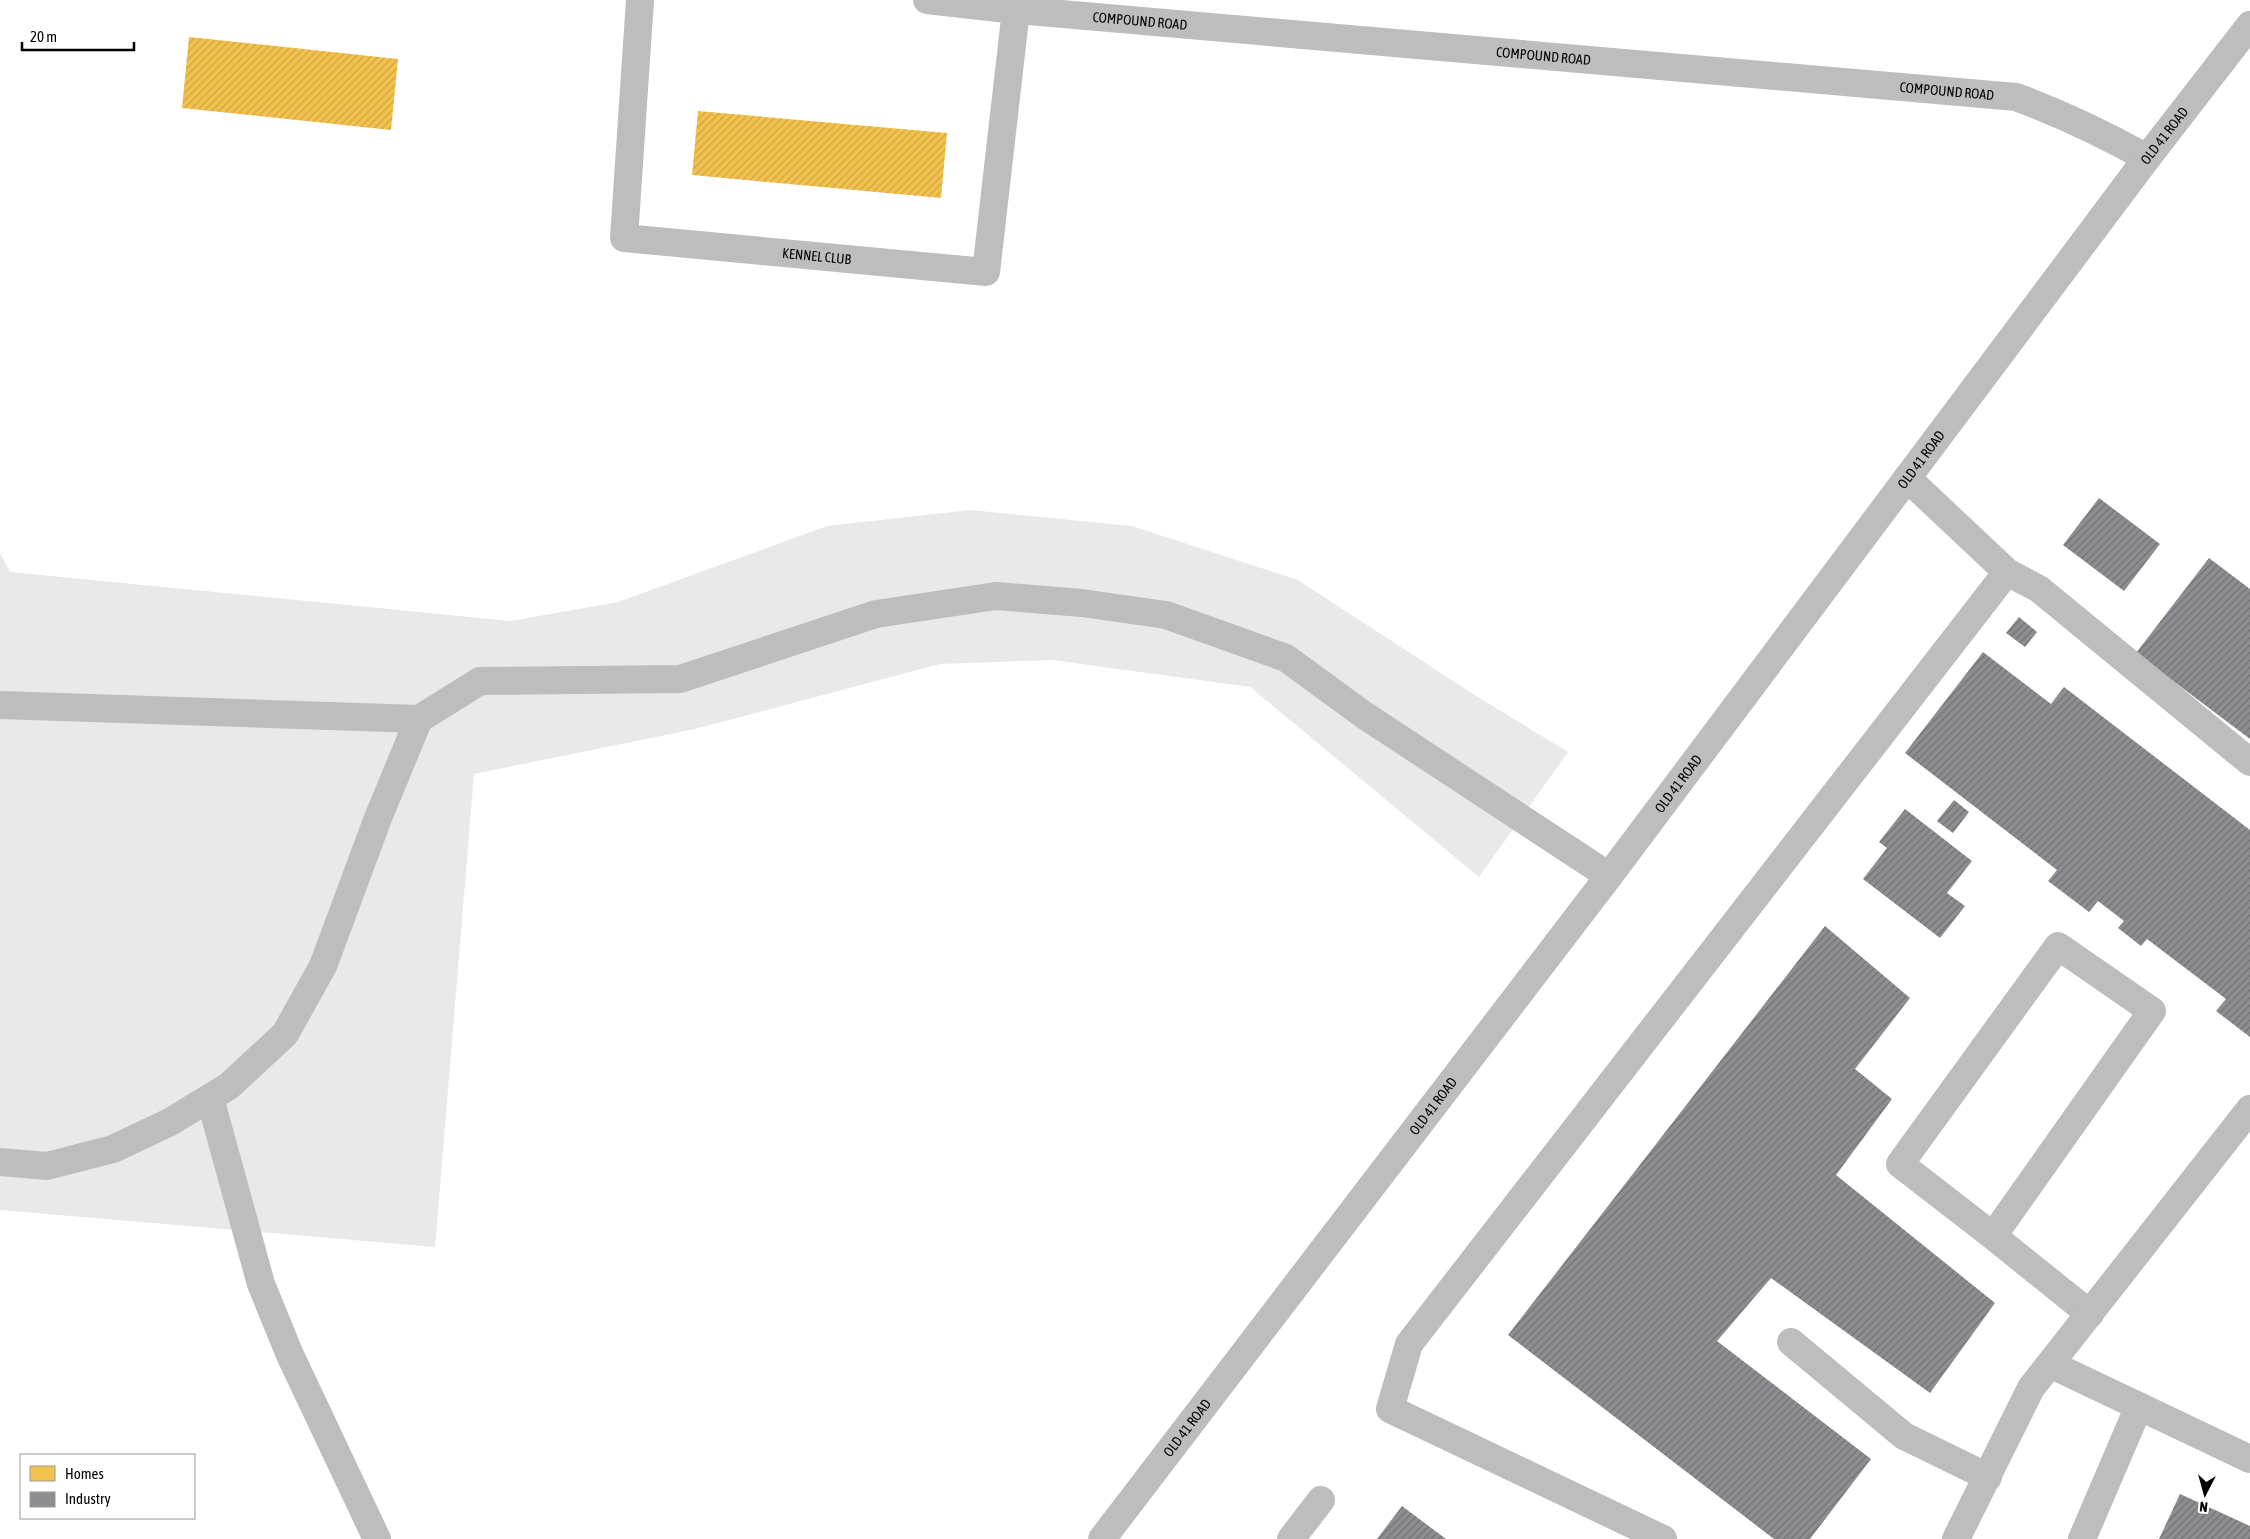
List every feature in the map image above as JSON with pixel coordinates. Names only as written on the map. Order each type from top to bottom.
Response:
[{"type":"street","name":"KENNEL CLUB","points":[[640,0],[624,238],[986,272],[1016,10]]},
{"type":"street","name":"COMPOUND ROAD","points":[[927,0],[1016,10],[2016,97],[2081,122],[2147,158]]},
{"type":"street","name":"OLD 41 ROAD","points":[[1102,1539],[1609,876],[2147,158],[2250,25]]},
{"type":"street","points":[[1907,478],[2007,572],[2039,588],[2250,762]]},
{"type":"street","points":[[1663,1539],[1390,1410],[1409,1344],[2007,572]]},
{"type":"street","points":[[0,705],[419,720],[480,681],[680,678],[876,614],[996,596],[1082,604],[1166,615],[1286,658],[1364,715],[1609,876]]},
{"type":"street","points":[[0,1162],[47,1166],[113,1149],[170,1122],[210,1098],[228,1086],[286,1034],[323,966],[378,818],[419,720]]},
{"type":"street","points":[[1993,1236],[2152,1011],[2058,946],[1900,1164],[2090,1314]]},
{"type":"street","points":[[210,1098],[261,1284],[290,1355],[377,1539]]},
{"type":"street","points":[[1956,1539],[2031,1388],[2250,1109]]},
{"type":"street","points":[[1791,1342],[1904,1436],[1988,1477]]},
{"type":"street","points":[[2050,1364],[2250,1459]]},
{"type":"street","points":[[2082,1539],[2139,1406]]},
{"type":"street","points":[[1291,1539],[1322,1500]]},
{"type":"shaded area","points":[[970,510],[1132,526],[1298,580],[1473,694],[1568,752],[1479,877],[1250,687],[1052,660],[940,664],[695,729],[474,774],[435,1247],[0,1210],[0,553],[10,572],[511,621],[618,602],[827,526]]},
{"type":"building: Homes","points":[[189,37],[398,59],[391,130],[182,108]]},
{"type":"building: Homes","points":[[698,111],[947,133],[941,198],[692,175]]},
{"type":"building: Industry","points":[[2099,498],[2160,544],[2124,591],[2063,545]]},
{"type":"building: Industry","points":[[2209,558],[2250,589],[2250,739],[2136,653]]},
{"type":"building: Industry","points":[[2019,617],[2037,632],[2025,647],[2006,633]]},
{"type":"building: Industry","points":[[1983,652],[2051,704],[2064,687],[2250,830],[2250,1037],[2216,1011],[2226,999],[2147,939],[2141,946],[2118,928],[2124,921],[2098,901],[2089,912],[2048,881],[2057,870],[1905,753]]},
{"type":"building: Industry","points":[[1954,800],[1969,812],[1953,833],[1937,821]]},
{"type":"building: Industry","points":[[1905,809],[1972,861],[1947,893],[1965,906],[1940,938],[1863,879],[1887,848],[1879,842]]},
{"type":"building: Industry","points":[[1825,926],[1910,998],[1855,1069],[1892,1099],[1836,1175],[1995,1303],[1930,1393],[1771,1278],[1717,1341],[1871,1459],[1810,1539],[1774,1539],[1508,1335]]},
{"type":"building: Industry","points":[[2180,1494],[2250,1526],[2250,1539],[2159,1539]]},
{"type":"building: Industry","points":[[1402,1506],[1446,1539],[1377,1539]]}]
